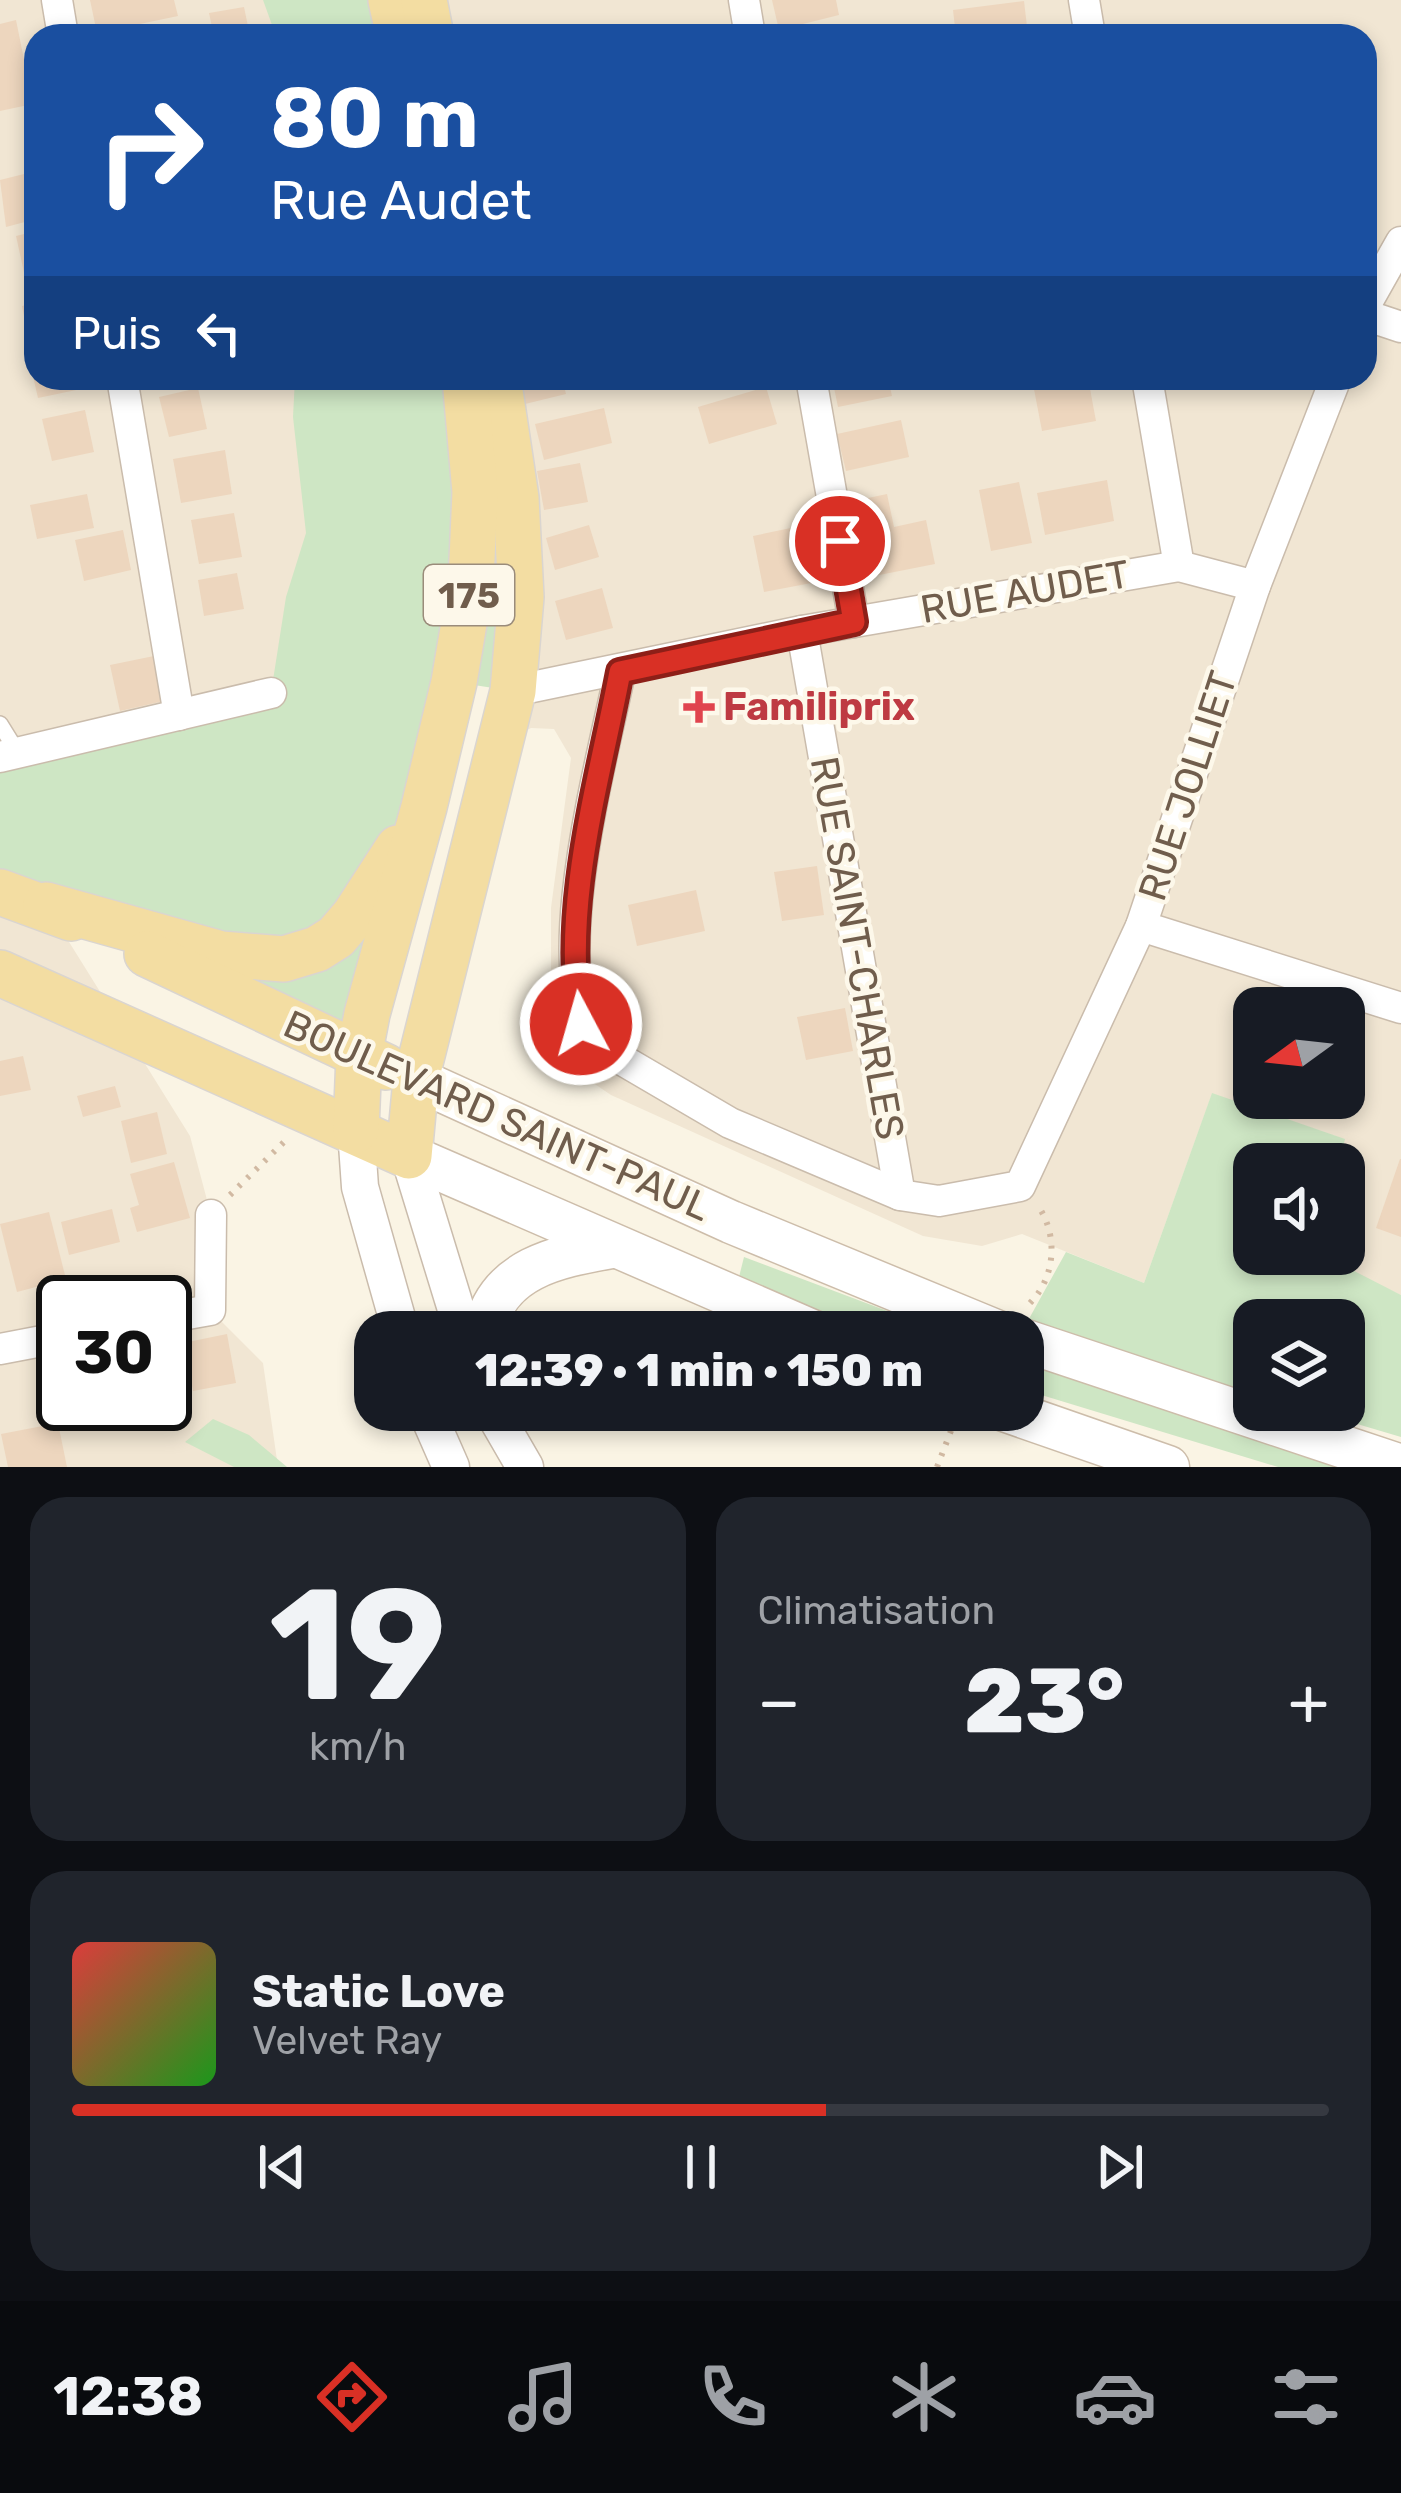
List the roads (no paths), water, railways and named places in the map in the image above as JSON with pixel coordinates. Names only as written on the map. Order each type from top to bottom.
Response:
[{"type":"main road","name":"175","points":[[356,1130],[359,1056],[367,1014],[424,807],[454,682],[471,583],[475,492],[466,390]]},
{"type":"main road","name":"175","points":[[409,1156],[416,1079],[513,691],[520,597],[516,497],[500,390]]},
{"type":"main road","points":[[46,905],[221,954],[284,959],[317,949],[336,937],[424,807]]},
{"type":"main road","name":"BOULEVARD SAINT-PAUL","points":[[0,892],[46,905],[359,1056],[730,1222],[947,1311]]},
{"type":"main road","name":"BOULEVARD SAINT-PAUL","points":[[0,973],[764,1311]]},
{"type":"main road","points":[[490,1311],[504,1287],[532,1266],[611,1247]]},
{"type":"main road","points":[[1044,1347],[1401,1466]]},
{"type":"main road","points":[[1044,1424],[1168,1467]]},
{"type":"street","points":[[1377,285],[1401,242]]},
{"type":"street","points":[[124,390],[179,715]]},
{"type":"street","points":[[813,390],[854,622]]},
{"type":"street","points":[[1150,390],[1179,566]]},
{"type":"street","name":"RUE JOLLIET","points":[[900,1195],[939,1201],[1020,1186],[1141,926],[1255,586],[1331,390]]},
{"type":"street","name":"RUE AUDET","points":[[513,691],[802,631],[1179,566],[1255,586]]},
{"type":"street","name":"RUE SAINT-CHARLES","points":[[802,631],[900,1195]]},
{"type":"street","points":[[620,672],[576,908],[575,989],[581,1024],[595,1044],[730,1123],[900,1195]]},
{"type":"street","points":[[9,755],[271,693]]},
{"type":"street","points":[[1141,926],[1401,1008]]},
{"type":"street","points":[[356,1130],[360,1187],[394,1311]]},
{"type":"street","points":[[409,1156],[457,1311]]},
{"type":"street","points":[[192,1313],[210,1310],[211,1215]]},
{"type":"street","points":[[0,1348],[36,1342]]},
{"type":"street","points":[[435,1431],[451,1467]]},
{"type":"street","points":[[504,1431],[525,1467]]},
{"type":"lane","points":[[0,724],[9,755]]},
{"type":"place","name":"Familiprix","points":[[699,707]]}]
